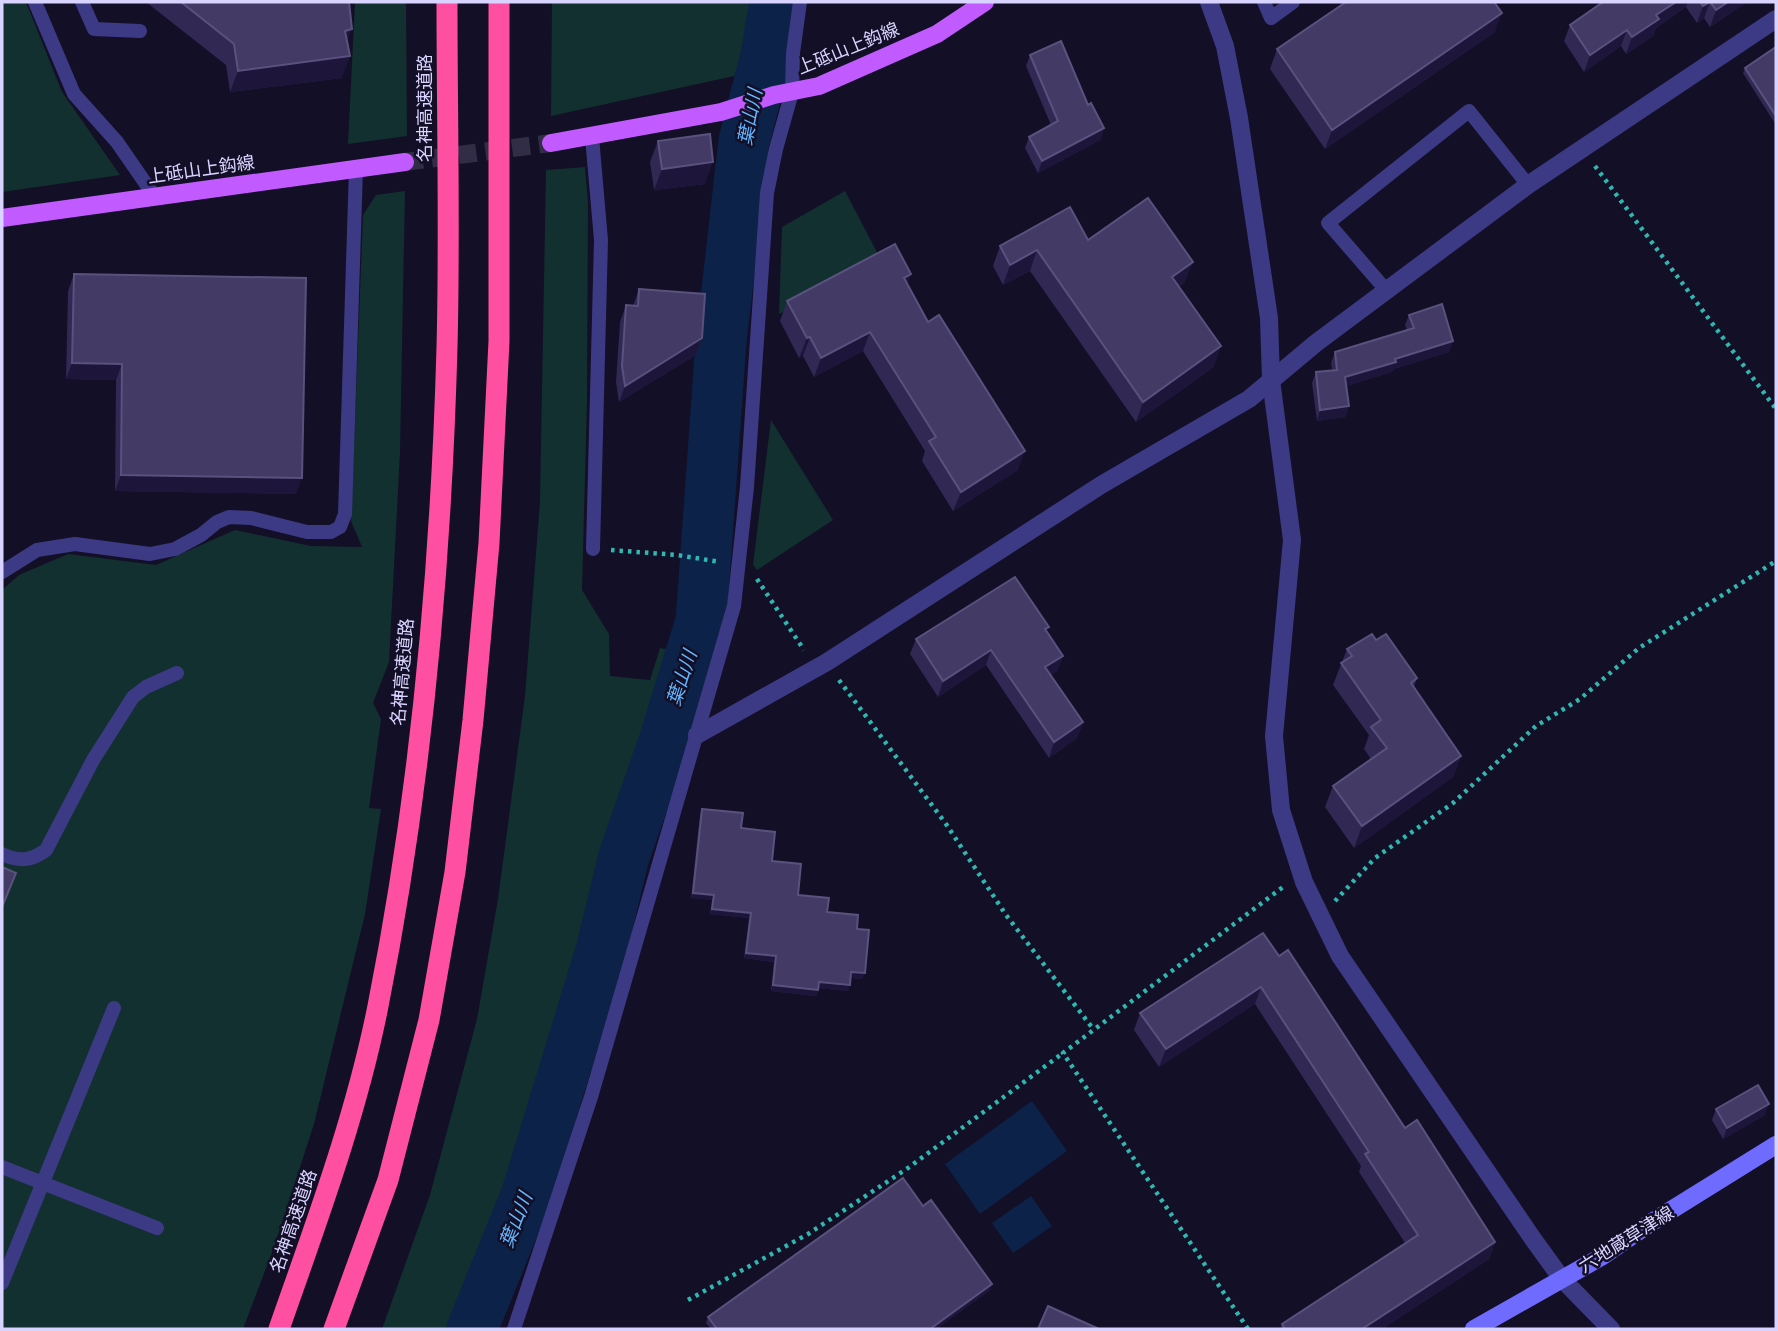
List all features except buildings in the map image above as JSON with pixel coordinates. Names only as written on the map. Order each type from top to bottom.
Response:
[{"type":"highway","name":"名神高速道路","points":[[279,1329],[337,1165],[377,1009],[403,865],[438,535],[447,346],[447,2]]},
{"type":"highway","points":[[334,1329],[388,1180],[429,1020],[455,872],[473,720],[489,543],[499,341],[499,2]]},
{"type":"main road","name":"上砥山上鈎線","points":[[551,142],[592,137],[721,112],[819,86],[937,34],[985,2]]},
{"type":"main road","name":"上砥山上鈎線","points":[[2,218],[405,162]]},
{"type":"main road","name":"六地蔵草津線","points":[[1474,1329],[1562,1279],[1776,1145]]},
{"type":"street","points":[[1209,2],[1225,46],[1239,118],[1269,318],[1271,380],[1292,540],[1274,736],[1281,810],[1301,873],[1340,956],[1562,1279],[1611,1329]]},
{"type":"street","points":[[697,736],[822,665],[1101,485],[1249,399],[1386,290],[1528,185],[1776,19]]},
{"type":"lane","points":[[35,2],[74,94],[117,142],[155,197]]},
{"type":"lane","points":[[82,2],[94,29],[140,31]]},
{"type":"lane","points":[[514,1329],[591,1097],[734,606],[736,564],[748,474],[767,193],[792,92],[793,52],[800,2]]},
{"type":"lane","points":[[1264,2],[1271,18],[1293,2]]},
{"type":"lane","points":[[1386,290],[1328,223],[1469,111],[1528,185]]},
{"type":"lane","points":[[592,137],[601,240],[593,549]]},
{"type":"lane","points":[[2,572],[37,550],[75,544],[150,554],[175,549],[229,517],[251,518],[307,532],[331,533],[340,527],[345,514],[356,169]]},
{"type":"lane","points":[[2,854],[26,860],[37,857],[46,850],[93,760],[133,697],[146,687],[177,673]]},
{"type":"lane","points":[[2,1283],[114,1008]]},
{"type":"lane","points":[[2,1167],[157,1228]]},
{"type":"path","points":[[1582,148],[1776,409]]},
{"type":"path","points":[[593,549],[677,555],[747,566],[946,824],[1006,915],[1094,1030]]},
{"type":"path","points":[[1321,916],[1375,858],[1453,803],[1536,726],[1580,699],[1639,648],[1776,561]]},
{"type":"path","points":[[688,1300],[808,1234],[908,1168],[1301,873]]},
{"type":"path","points":[[1063,1054],[1248,1329]]},
{"type":"green space","points":[[2,2],[26,2],[62,92],[120,175],[2,192]]},
{"type":"green space","points":[[355,2],[406,2],[407,136],[348,144]]},
{"type":"green space","points":[[552,2],[759,2],[748,73],[551,116]]},
{"type":"green space","points":[[585,167],[588,203],[587,402],[582,590],[609,634],[610,676],[650,680],[660,648],[682,652],[646,763],[616,839],[591,954],[517,1180],[492,1254],[459,1329],[382,1329],[430,1195],[477,1019],[498,899],[525,696],[540,501],[546,170]]},
{"type":"green space","points":[[405,191],[400,452],[389,662],[373,703],[381,719],[369,808],[381,809],[365,914],[314,1124],[274,1247],[243,1329],[2,1329],[2,590],[19,575],[68,554],[156,565],[235,530],[311,546],[362,547],[351,521],[363,215],[376,195]]},
{"type":"green space","points":[[845,191],[880,258],[779,314],[782,227]]},
{"type":"green space","points":[[771,420],[833,520],[757,570],[753,565]]},
{"type":"water","points":[[1032,1101],[1067,1151],[980,1214],[945,1164]]},
{"type":"water","points":[[1031,1196],[1052,1226],[1013,1253],[992,1223]]},
{"type":"waterway","name":"葉山川","points":[[472,1329],[526,1196],[601,951],[624,856],[664,742],[701,621],[721,342],[744,141],[766,56],[775,2]]},
{"type":"tunnel","points":[[405,162],[551,143]]}]
